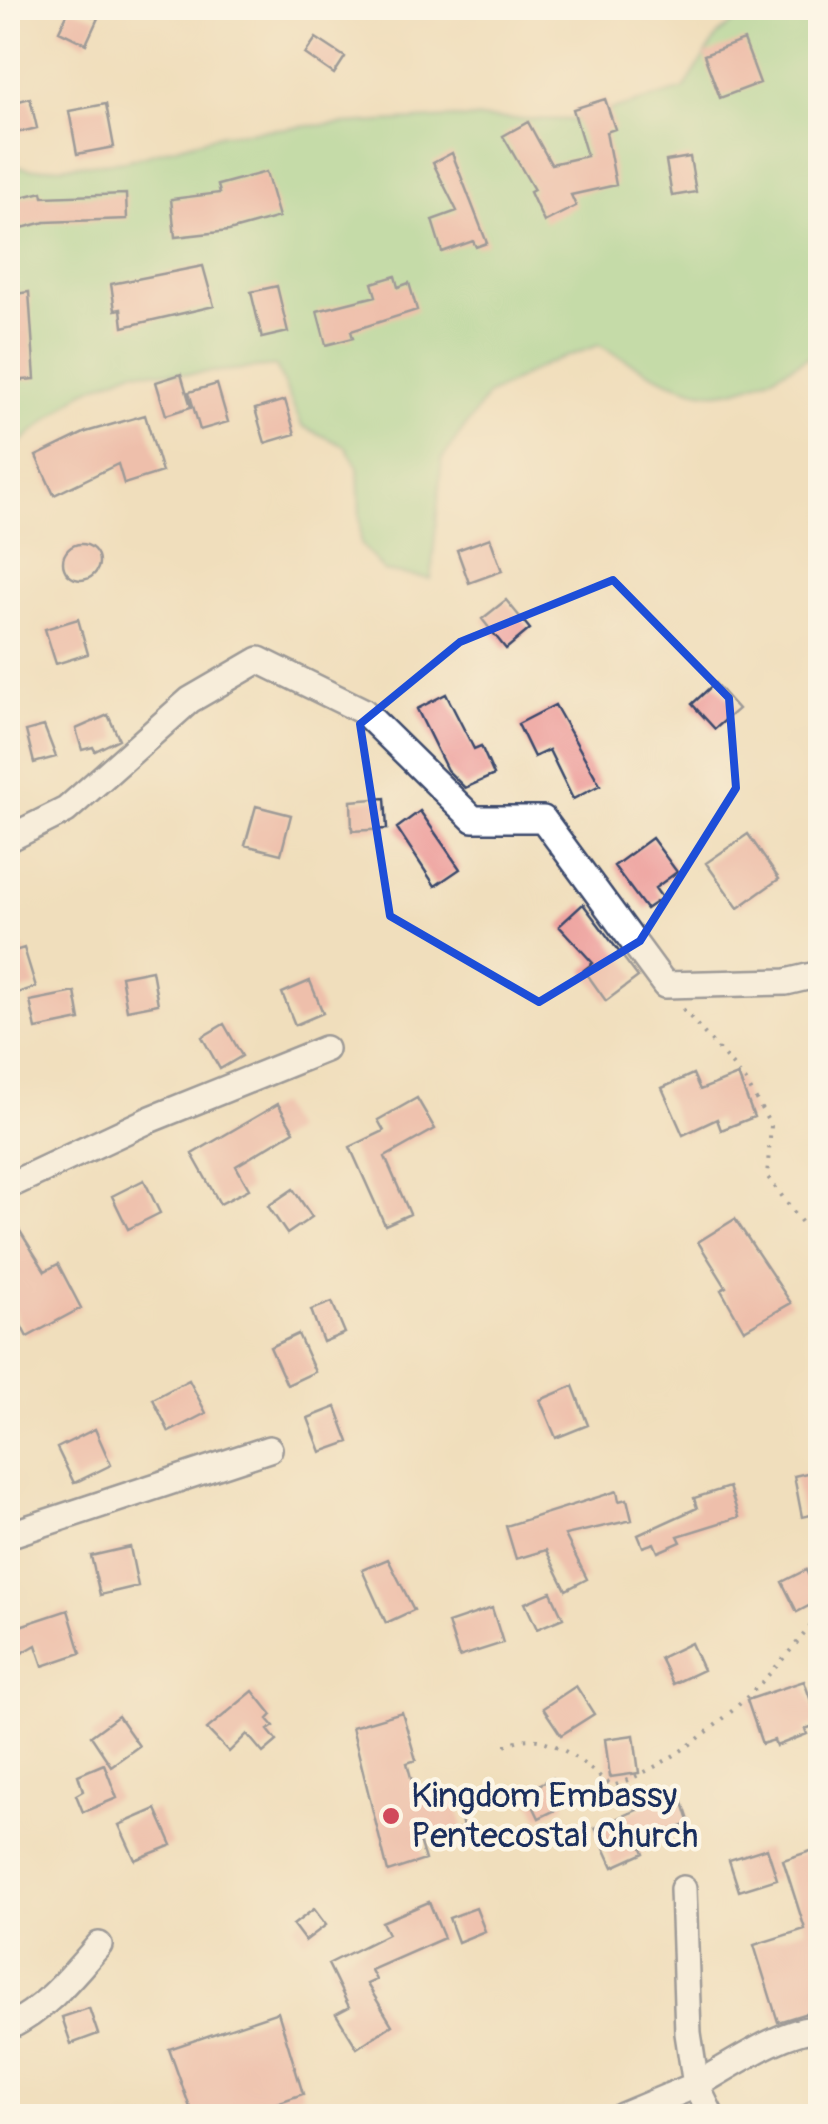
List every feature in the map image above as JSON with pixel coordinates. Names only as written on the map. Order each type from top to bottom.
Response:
[{"type":"street","points":[[8,839],[66,810],[190,700],[259,660],[363,710],[473,819],[543,819],[665,985],[786,982],[820,974]]},
{"type":"street","points":[[8,1186],[151,1119],[325,1049]]},
{"type":"street","points":[[8,1535],[269,1449]]},
{"type":"street","points":[[682,1888],[688,2033],[696,2086],[711,2116]]},
{"type":"street","points":[[8,2027],[26,2018],[64,1986],[99,1945]]},
{"type":"street","points":[[622,2116],[696,2086],[808,2028],[820,2030]]},
{"type":"path","points":[[665,985],[745,1080],[772,1126],[767,1176],[820,1247]]},
{"type":"path","points":[[505,1746],[517,1739],[540,1737],[613,1786],[655,1770],[770,1679],[820,1614]]},
{"type":"highlighted area","points":[[613,580],[729,698],[736,788],[640,941],[539,1002],[390,916],[360,724],[460,642]]},
{"type":"green space","points":[[752,8],[820,8],[820,350],[746,386],[706,392],[658,376],[599,345],[546,364],[488,395],[442,459],[431,579],[384,571],[361,544],[358,467],[345,446],[302,426],[276,366],[188,374],[134,370],[84,391],[8,452],[8,165],[33,169],[125,161],[223,134],[309,126],[451,118],[577,120],[684,89],[718,35]]},
{"type":"building","points":[[70,8],[98,18],[86,44],[59,31]]},
{"type":"building","points":[[316,38],[345,57],[334,74],[305,54]]},
{"type":"building","points":[[744,40],[760,83],[720,98],[704,55]]},
{"type":"building","points":[[30,98],[37,128],[8,135],[8,104]]},
{"type":"building","points":[[605,99],[615,129],[606,132],[616,185],[571,195],[576,206],[544,222],[530,192],[534,190],[503,136],[528,122],[551,164],[587,156],[573,109]]},
{"type":"building","points":[[106,104],[114,147],[77,154],[69,111]]},
{"type":"building","points":[[452,153],[487,243],[476,247],[473,241],[442,252],[432,220],[457,211],[433,163]]},
{"type":"building","points":[[690,157],[696,192],[672,196],[666,161]]},
{"type":"building","points":[[266,172],[279,217],[229,231],[175,237],[171,199],[220,193],[218,185]]},
{"type":"building","points":[[42,192],[43,197],[126,194],[127,219],[45,222],[18,229],[10,200]]},
{"type":"building","points":[[203,266],[214,306],[123,327],[121,309],[115,310],[111,284]]},
{"type":"building","points":[[395,276],[398,287],[409,283],[417,310],[351,331],[353,338],[326,345],[317,311],[376,296],[372,283]]},
{"type":"building","points":[[277,286],[288,332],[262,338],[251,292]]},
{"type":"building","points":[[29,292],[35,379],[11,381],[8,295]]},
{"type":"building","points":[[181,374],[191,407],[166,415],[156,382]]},
{"type":"building","points":[[217,384],[228,422],[200,430],[189,392]]},
{"type":"building","points":[[285,400],[295,434],[265,443],[255,409]]},
{"type":"building","points":[[145,415],[162,472],[124,484],[118,464],[54,495],[36,456],[86,432]]},
{"type":"building","points":[[490,538],[502,571],[469,583],[457,550]]},
{"type":"building","points":[[81,544],[94,549],[99,562],[94,575],[81,580],[68,575],[63,562],[68,549]]},
{"type":"building","points":[[506,600],[530,629],[506,649],[482,619]]},
{"type":"building","points":[[78,619],[88,654],[56,664],[45,629]]},
{"type":"building","points":[[715,683],[738,709],[715,729],[692,704]]},
{"type":"building","points":[[446,694],[474,749],[481,746],[494,775],[465,788],[447,770],[417,709]]},
{"type":"building","points":[[555,705],[600,785],[573,799],[549,750],[534,757],[518,724]]},
{"type":"building","points":[[108,715],[119,739],[95,751],[93,747],[82,750],[76,729]]},
{"type":"building","points":[[44,726],[56,757],[34,763],[26,731]]},
{"type":"building","points":[[385,798],[387,829],[352,831],[351,801]]},
{"type":"building","points":[[256,806],[291,815],[281,854],[245,845]]},
{"type":"building","points":[[420,811],[460,869],[435,886],[397,828]]},
{"type":"building","points":[[748,834],[779,879],[738,908],[706,863]]},
{"type":"building","points":[[652,838],[677,872],[655,888],[662,898],[646,909],[614,866]]},
{"type":"building","points":[[583,904],[638,977],[606,1001],[584,970],[593,963],[559,926]]},
{"type":"building","points":[[24,948],[36,987],[8,996],[8,953]]},
{"type":"building","points":[[152,970],[158,1004],[127,1010],[121,976]]},
{"type":"building","points":[[310,981],[323,1013],[295,1025],[282,993]]},
{"type":"building","points":[[75,992],[80,1020],[36,1029],[30,1001]]},
{"type":"building","points":[[224,1024],[242,1056],[220,1069],[202,1037]]},
{"type":"building","points":[[693,1074],[700,1090],[738,1075],[754,1117],[721,1130],[717,1119],[683,1135],[662,1088]]},
{"type":"building","points":[[417,1098],[435,1129],[385,1157],[410,1214],[385,1225],[350,1147],[384,1131],[378,1120]]},
{"type":"building","points":[[278,1104],[294,1131],[236,1166],[249,1189],[220,1204],[192,1154]]},
{"type":"building","points":[[144,1180],[160,1213],[128,1229],[112,1196]]},
{"type":"building","points":[[293,1189],[312,1217],[287,1234],[268,1206]]},
{"type":"building","points":[[8,1212],[45,1271],[58,1264],[81,1308],[27,1337],[8,1300]]},
{"type":"building","points":[[735,1219],[791,1303],[744,1330],[721,1290],[726,1287],[698,1242]]},
{"type":"building","points":[[332,1302],[345,1333],[323,1342],[311,1310]]},
{"type":"building","points":[[298,1334],[315,1372],[287,1385],[270,1347]]},
{"type":"building","points":[[189,1380],[206,1413],[169,1432],[153,1399]]},
{"type":"building","points":[[573,1386],[588,1425],[556,1438],[540,1400]]},
{"type":"building","points":[[336,1407],[349,1442],[321,1452],[308,1418]]},
{"type":"building","points":[[95,1429],[111,1465],[74,1483],[57,1448]]},
{"type":"building","points":[[820,1470],[820,1513],[802,1517],[794,1476]]},
{"type":"building","points":[[729,1487],[739,1517],[678,1536],[681,1542],[658,1552],[654,1543],[643,1547],[638,1535],[697,1508],[694,1498]]},
{"type":"building","points":[[617,1491],[619,1501],[627,1499],[632,1520],[565,1535],[587,1579],[566,1590],[546,1550],[516,1559],[506,1526]]},
{"type":"building","points":[[130,1547],[138,1586],[100,1595],[91,1556]]},
{"type":"building","points":[[388,1559],[414,1610],[386,1623],[362,1570]]},
{"type":"building","points":[[806,1570],[820,1600],[797,1612],[782,1582]]},
{"type":"building","points":[[551,1592],[563,1618],[537,1629],[525,1603]]},
{"type":"building","points":[[492,1608],[503,1643],[459,1657],[448,1623]]},
{"type":"building","points":[[68,1610],[81,1653],[43,1666],[36,1645],[8,1661],[8,1630]]},
{"type":"building","points":[[691,1643],[703,1670],[673,1684],[660,1658]]},
{"type":"building","points":[[804,1681],[819,1724],[805,1729],[807,1734],[776,1746],[774,1740],[762,1744],[747,1700]]},
{"type":"building","points":[[576,1686],[594,1714],[561,1735],[543,1708]]},
{"type":"building","points":[[253,1691],[272,1715],[268,1719],[274,1726],[268,1730],[277,1741],[263,1753],[247,1734],[229,1752],[207,1729]]},
{"type":"building","points":[[402,1712],[416,1760],[407,1763],[418,1803],[456,1795],[463,1828],[418,1837],[425,1860],[388,1872],[352,1727]]},
{"type":"building","points":[[118,1716],[139,1746],[111,1766],[91,1736]]},
{"type":"building","points":[[634,1735],[639,1773],[610,1777],[605,1739]]},
{"type":"building","points":[[104,1764],[117,1798],[83,1812],[76,1795],[83,1791],[78,1775]]},
{"type":"building","points":[[553,1778],[566,1805],[539,1818],[526,1791]]},
{"type":"building","points":[[679,1790],[690,1824],[639,1840],[644,1853],[613,1867],[595,1828],[646,1806],[644,1801]]},
{"type":"building","points":[[156,1809],[172,1845],[135,1860],[119,1825]]},
{"type":"building","points":[[767,1848],[777,1879],[739,1891],[729,1860]]},
{"type":"building","points":[[820,1848],[820,2009],[778,2022],[754,1945],[805,1929],[783,1860]]},
{"type":"building","points":[[429,1902],[444,1938],[371,1970],[376,1980],[367,1984],[392,2025],[357,2048],[336,2014],[349,2007],[328,1964],[388,1934],[382,1922]]},
{"type":"building","points":[[476,1908],[485,1931],[458,1942],[449,1918]]},
{"type":"building","points":[[314,1909],[326,1925],[305,1941],[293,1925]]},
{"type":"building","points":[[89,2008],[98,2034],[71,2044],[62,2017]]},
{"type":"building","points":[[278,2012],[303,2094],[262,2108],[263,2113],[252,2116],[193,2116],[169,2049]]},
{"type":"place","name":"Kingdom Embassy Pentecostal Church","points":[[391,1816]]}]
